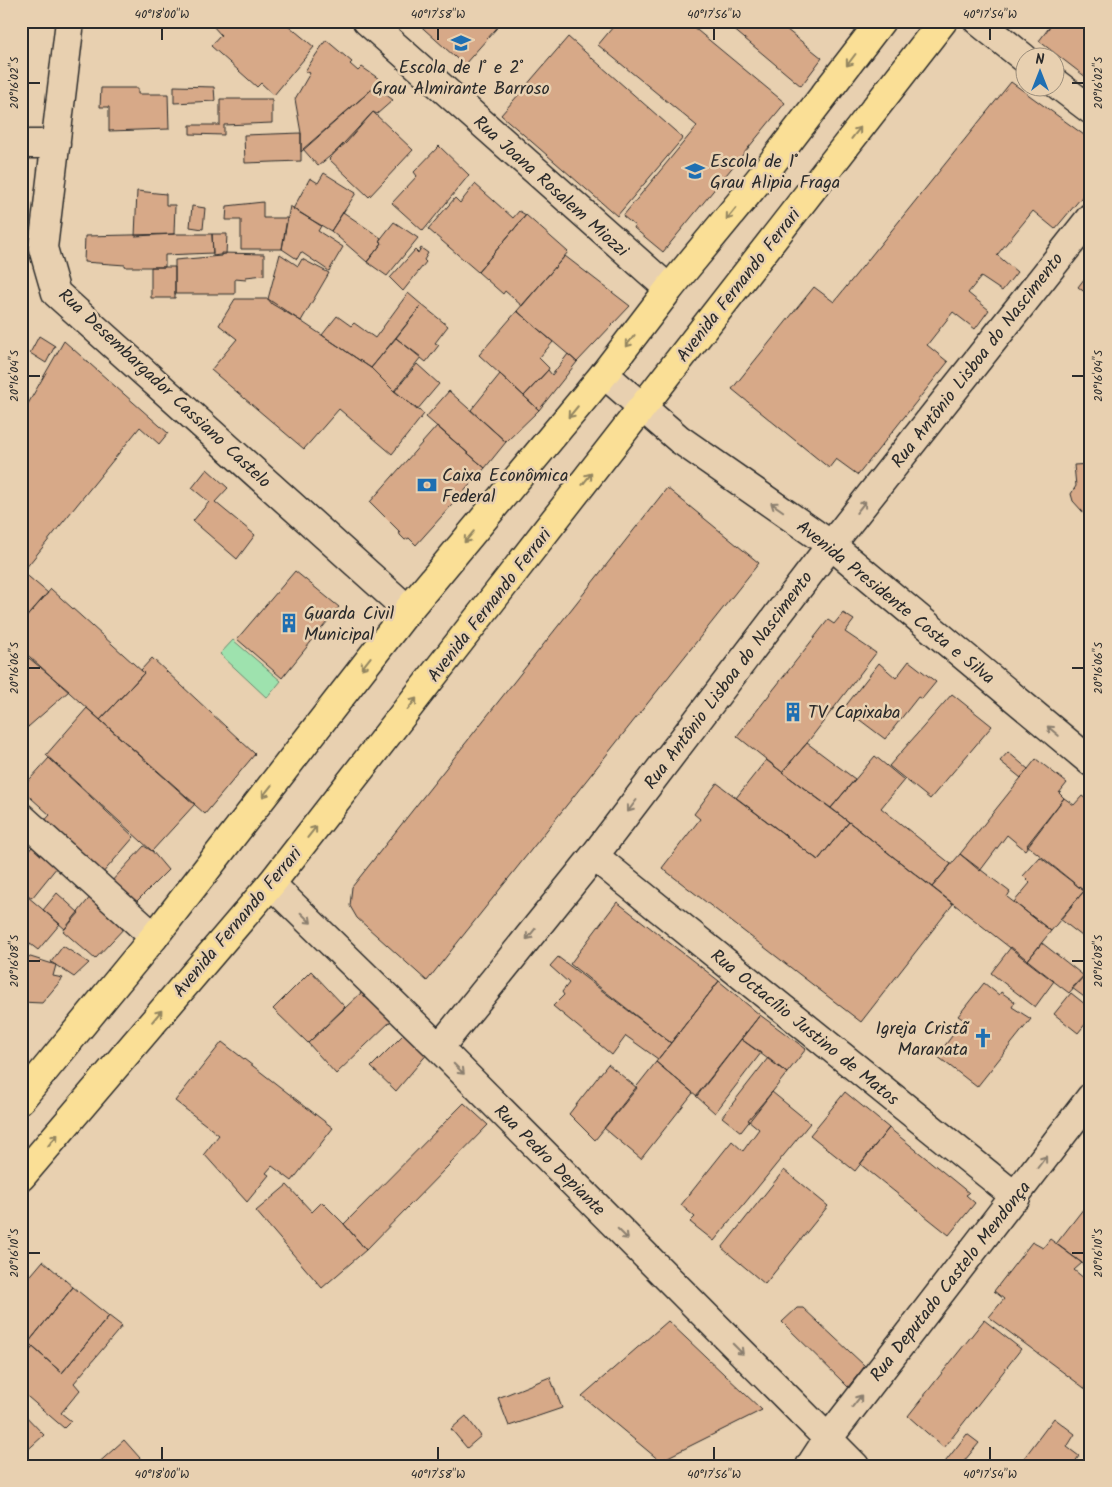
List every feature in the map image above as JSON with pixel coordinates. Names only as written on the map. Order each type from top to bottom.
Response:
[{"type":"main road","points":[[23,1096],[154,937],[408,610],[604,374],[669,290],[762,176],[881,21]]},
{"type":"main road","name":"Avenida Fernando Ferrari","points":[[21,1178],[271,884],[943,21]]},
{"type":"street","name":"Rua Desembargador Cassiano Castelo","points":[[70,21],[43,248],[56,293],[408,610]]},
{"type":"street","name":"Rua Joana Rosalem Miozzi","points":[[367,21],[669,290]]},
{"type":"street","points":[[978,21],[1014,50]]},
{"type":"street","points":[[1064,90],[1091,110]]},
{"type":"street","points":[[21,144],[56,144]]},
{"type":"street","name":"Rua Antônio Lisboa do Nascimento","points":[[439,1048],[594,856],[831,545],[1091,217]]},
{"type":"street","name":"Avenida Presidente Costa e Silva","points":[[604,374],[679,439],[831,545],[1091,762]]},
{"type":"street","points":[[21,817],[154,937]]},
{"type":"street","name":"Rua Octacílio Justino de Matos","points":[[594,856],[1016,1197]]},
{"type":"street","name":"Rua Pedro Depiante","points":[[271,884],[439,1048],[827,1440],[855,1466]]},
{"type":"street","name":"Rua Deputado Castelo Mendonça","points":[[810,1466],[827,1440],[1091,1098]]},
{"type":"green space","points":[[233,640],[281,681],[267,698],[220,654]]},
{"type":"building","points":[[215,21],[283,21],[314,47],[274,95],[261,83],[257,87],[211,46],[221,35],[212,25]]},
{"type":"building","name":"Escola de 1˚ e 2˚ Grau Almirante Barroso","points":[[415,21],[503,21],[464,65]]},
{"type":"building","name":"Escola de 1˚ Grau Alipia Fraga","points":[[618,21],[686,21],[785,103],[663,252],[634,228],[635,226],[623,216],[697,126],[598,45]]},
{"type":"building","points":[[738,21],[776,21],[822,58],[801,86],[732,28]]},
{"type":"building","points":[[1054,21],[1091,21],[1091,81],[1064,60],[1064,48],[1048,48],[1039,41]]},
{"type":"building","points":[[568,37],[683,138],[617,216],[501,115]]},
{"type":"building","points":[[326,40],[352,62],[350,64],[358,71],[362,67],[382,81],[377,88],[371,90],[301,152],[301,133],[295,99],[310,73],[305,71]]},
{"type":"building","points":[[1011,82],[1014,84],[1014,98],[1033,98],[1091,140],[1091,186],[1055,229],[1033,211],[997,255],[1017,272],[1002,291],[981,277],[968,293],[989,310],[975,329],[953,312],[927,345],[948,362],[858,475],[836,459],[829,468],[732,389],[814,287],[834,302]]},
{"type":"building","points":[[174,86],[214,87],[215,101],[174,103]]},
{"type":"building","points":[[101,88],[138,88],[138,94],[168,94],[169,129],[109,131],[109,107],[100,107]]},
{"type":"building","points":[[377,88],[393,100],[377,114],[373,112],[346,143],[318,166],[303,149],[371,90]]},
{"type":"building","points":[[220,99],[272,99],[272,123],[224,125],[224,135],[190,134],[190,125],[220,125]]},
{"type":"building","points":[[373,112],[413,150],[369,197],[329,159]]},
{"type":"building","points":[[301,133],[301,161],[245,163],[244,135]]},
{"type":"building","points":[[439,146],[469,175],[423,231],[392,203],[417,176],[414,172]]},
{"type":"building","points":[[324,173],[356,193],[331,231],[293,209],[310,178],[318,183]]},
{"type":"building","points":[[475,184],[513,218],[519,211],[526,215],[478,272],[428,229],[455,198],[460,203]]},
{"type":"building","points":[[137,191],[166,194],[166,205],[175,205],[174,234],[135,236]]},
{"type":"building","points":[[263,202],[263,218],[287,218],[282,249],[241,249],[241,220],[226,220],[227,206]]},
{"type":"building","points":[[192,206],[205,208],[203,229],[190,227]]},
{"type":"building","points":[[290,206],[321,226],[318,231],[343,247],[329,271],[301,252],[297,259],[282,249]]},
{"type":"building","points":[[343,212],[381,238],[379,241],[382,243],[367,262],[331,231]]},
{"type":"building","points":[[526,215],[568,252],[522,306],[505,291],[503,294],[478,272]]},
{"type":"building","points":[[394,222],[418,238],[387,276],[367,262],[382,243],[379,241]]},
{"type":"building","points":[[212,234],[213,253],[165,255],[165,267],[126,267],[125,265],[84,262],[85,236]]},
{"type":"building","points":[[212,234],[227,234],[226,254],[213,256]]},
{"type":"building","points":[[421,248],[428,253],[424,260],[426,262],[403,291],[390,278],[415,250],[418,253]]},
{"type":"building","points":[[221,253],[264,254],[264,275],[246,277],[246,280],[235,279],[235,294],[175,294],[175,260],[221,256]]},
{"type":"building","points":[[280,254],[298,266],[302,259],[329,273],[301,321],[272,304],[268,299]]},
{"type":"building","points":[[565,256],[630,306],[577,362],[517,311]]},
{"type":"building","points":[[151,267],[175,267],[175,298],[151,298]]},
{"type":"building","points":[[1091,270],[1091,297],[1078,287]]},
{"type":"building","points":[[408,293],[422,305],[371,368],[322,335],[337,316],[351,326],[354,323],[375,338]]},
{"type":"building","points":[[235,299],[268,299],[371,368],[394,391],[424,414],[392,454],[339,409],[304,449],[211,370],[237,339],[219,325]]},
{"type":"building","points":[[422,305],[448,326],[435,343],[439,345],[426,362],[396,338]]},
{"type":"building","points":[[517,311],[553,342],[539,358],[549,368],[548,370],[524,396],[479,355]]},
{"type":"building","points":[[39,336],[55,346],[46,363],[30,353]]},
{"type":"building","points":[[396,338],[421,357],[394,391],[371,368]]},
{"type":"building","points":[[64,341],[168,433],[159,444],[140,427],[21,574],[21,416]]},
{"type":"building","points":[[568,354],[577,362],[539,410],[524,396],[548,370],[552,375]]},
{"type":"building","points":[[417,364],[439,384],[417,410],[395,391]]},
{"type":"building","points":[[500,374],[539,410],[506,442],[471,410]]},
{"type":"building","points":[[449,391],[506,442],[485,468],[426,417]]},
{"type":"building","name":"Caixa Econômica Federal","points":[[437,426],[485,468],[416,545],[409,538],[405,540],[399,531],[370,502]]},
{"type":"building","points":[[1091,464],[1091,521],[1073,501],[1071,494],[1076,486],[1074,465]]},
{"type":"building","points":[[207,469],[228,488],[215,502],[255,535],[237,559],[193,521],[209,502],[192,488]]},
{"type":"building","points":[[667,488],[759,563],[427,981],[357,918],[350,906],[352,887]]},
{"type":"building","name":"Guarda Civil Municipal","points":[[295,571],[339,607],[282,678],[237,639]]},
{"type":"building","points":[[23,572],[48,593],[21,623],[21,574]]},
{"type":"building","points":[[51,589],[144,673],[100,720],[21,649],[21,623]]},
{"type":"building","name":"TV Capixaba","points":[[843,613],[854,620],[845,632],[876,653],[807,743],[782,772],[737,736],[828,620],[834,624]]},
{"type":"building","points":[[29,658],[69,691],[28,727],[21,718],[21,665]]},
{"type":"building","points":[[152,658],[255,754],[205,814],[100,720],[144,673],[141,670]]},
{"type":"building","points":[[909,661],[936,682],[922,699],[918,697],[885,739],[844,708],[879,663],[896,678]]},
{"type":"building","points":[[952,694],[992,726],[930,799],[889,766]]},
{"type":"building","points":[[87,708],[195,804],[152,851],[46,755]]},
{"type":"building","points":[[21,718],[28,727],[21,731]]},
{"type":"building","points":[[807,743],[855,779],[831,808],[782,772]]},
{"type":"building","points":[[1008,752],[1028,769],[1021,778],[1000,761]]},
{"type":"building","points":[[875,756],[904,780],[881,808],[951,864],[932,887],[831,808]]},
{"type":"building","points":[[49,758],[134,837],[101,875],[39,827],[50,815],[21,789]]},
{"type":"building","points":[[1036,759],[1067,783],[1059,793],[1064,798],[1025,850],[1007,835],[980,871],[960,854]]},
{"type":"building","points":[[766,760],[849,822],[818,860],[736,798]]},
{"type":"building","points":[[717,783],[818,860],[849,822],[953,904],[861,1022],[662,868],[700,819],[694,814]]},
{"type":"building","points":[[1082,796],[1091,803],[1091,883],[1084,891],[1027,845],[1064,798],[1074,805]]},
{"type":"building","points":[[21,833],[30,840],[21,852]]},
{"type":"building","points":[[37,841],[61,862],[32,898],[21,890],[21,860]]},
{"type":"building","points":[[144,846],[152,851],[168,870],[134,904],[109,884]]},
{"type":"building","points":[[960,854],[1010,892],[1007,897],[1051,931],[1027,961],[932,887]]},
{"type":"building","points":[[1040,857],[1084,891],[1051,931],[1014,902],[1030,883],[1023,876]]},
{"type":"building","points":[[1091,883],[1091,943],[1060,919]]},
{"type":"building","points":[[21,891],[60,924],[38,950],[21,937]]},
{"type":"building","points":[[95,891],[127,925],[95,959],[63,931]]},
{"type":"building","points":[[57,893],[79,913],[65,929],[43,910]]},
{"type":"building","points":[[617,902],[719,981],[671,1043],[570,964]]},
{"type":"building","points":[[21,937],[30,945],[21,955]]},
{"type":"building","points":[[1042,943],[1084,976],[1069,993],[1027,961]]},
{"type":"building","points":[[63,946],[89,963],[74,977],[51,962]]},
{"type":"building","points":[[1011,947],[1054,981],[1035,1007],[991,973]]},
{"type":"building","points":[[24,955],[56,965],[53,976],[63,978],[42,1003],[21,1002],[21,962]]},
{"type":"building","points":[[558,957],[671,1043],[658,1059],[626,1036],[612,1055],[553,1006],[564,995],[562,992],[569,983],[550,966]]},
{"type":"building","points":[[1091,968],[1091,1002],[1072,988]]},
{"type":"building","points":[[311,971],[345,1007],[308,1043],[273,1009]]},
{"type":"building","points":[[719,981],[760,1015],[697,1096],[656,1062]]},
{"type":"building","name":"Igreja Cristã Maranata","points":[[984,983],[999,995],[1001,992],[1015,1002],[1012,1007],[1031,1019],[977,1087],[937,1056],[964,1020],[958,1016]]},
{"type":"building","points":[[363,991],[393,1019],[336,1074],[308,1043]]},
{"type":"building","points":[[1071,993],[1091,1009],[1091,1017],[1078,1033],[1054,1014]]},
{"type":"building","points":[[760,1015],[806,1049],[787,1073],[741,1039]]},
{"type":"building","points":[[406,1032],[428,1053],[396,1091],[371,1067]]},
{"type":"building","points":[[741,1039],[761,1053],[715,1113],[696,1096]]},
{"type":"building","points":[[222,1042],[333,1128],[292,1181],[272,1166],[266,1173],[269,1175],[247,1202],[204,1154],[219,1135],[175,1101]]},
{"type":"building","points":[[768,1058],[787,1073],[741,1132],[722,1117]]},
{"type":"building","points":[[656,1062],[693,1093],[641,1159],[604,1128]]},
{"type":"building","points":[[608,1064],[637,1088],[595,1140],[569,1114]]},
{"type":"building","points":[[772,1092],[810,1123],[714,1241],[690,1222],[695,1217],[681,1205],[732,1141],[743,1151],[759,1129],[748,1120]]},
{"type":"building","points":[[845,1092],[889,1128],[855,1171],[810,1135]]},
{"type":"building","points":[[464,1103],[488,1125],[366,1250],[344,1224]]},
{"type":"building","points":[[889,1128],[969,1193],[966,1195],[975,1203],[949,1235],[860,1164]]},
{"type":"building","points":[[784,1170],[828,1206],[765,1284],[722,1248]]},
{"type":"building","points":[[287,1185],[312,1212],[322,1202],[366,1250],[322,1288],[256,1211]]},
{"type":"building","points":[[1091,1199],[1091,1261],[1086,1266],[1056,1244]]},
{"type":"building","points":[[1050,1239],[1082,1263],[1074,1270],[1091,1284],[1091,1393],[989,1317],[1004,1299],[994,1291],[1032,1242],[1043,1248]]},
{"type":"building","points":[[43,1261],[73,1287],[28,1343],[21,1337],[21,1287]]},
{"type":"building","points":[[73,1287],[109,1316],[62,1373],[28,1343]]},
{"type":"building","points":[[797,1308],[803,1308],[865,1366],[848,1387],[782,1322]]},
{"type":"building","points":[[109,1316],[122,1326],[74,1383],[80,1390],[61,1413],[71,1421],[64,1428],[21,1391],[21,1360],[33,1347],[62,1373]]},
{"type":"building","points":[[984,1320],[1021,1349],[944,1448],[908,1416]]},
{"type":"building","points":[[668,1321],[762,1410],[660,1461],[582,1396]]},
{"type":"building","points":[[21,1337],[33,1347],[21,1360]]},
{"type":"building","points":[[550,1377],[562,1408],[509,1426],[498,1398]]},
{"type":"building","points":[[21,1411],[44,1435],[21,1456]]},
{"type":"building","points":[[466,1416],[481,1436],[467,1448],[451,1429]]},
{"type":"building","points":[[1054,1418],[1075,1434],[1067,1447],[1079,1456],[1072,1466],[1018,1466]]},
{"type":"building","points":[[967,1434],[979,1443],[960,1466],[942,1466]]},
{"type":"building","points":[[124,1440],[147,1466],[95,1466]]},
{"type":"place","name":"Escola de 1˚ e 2˚ Grau Almirante Barroso","points":[[461,43]]},
{"type":"place","name":"Escola de 1˚ Grau Alipia Fraga","points":[[695,171]]},
{"type":"place","name":"Caixa Econômica Federal","points":[[427,485]]},
{"type":"place","name":"Guarda Civil Municipal","points":[[289,623]]},
{"type":"place","name":"TV Capixaba","points":[[793,712]]},
{"type":"place","name":"Igreja Cristã Maranata","points":[[983,1038]]}]
